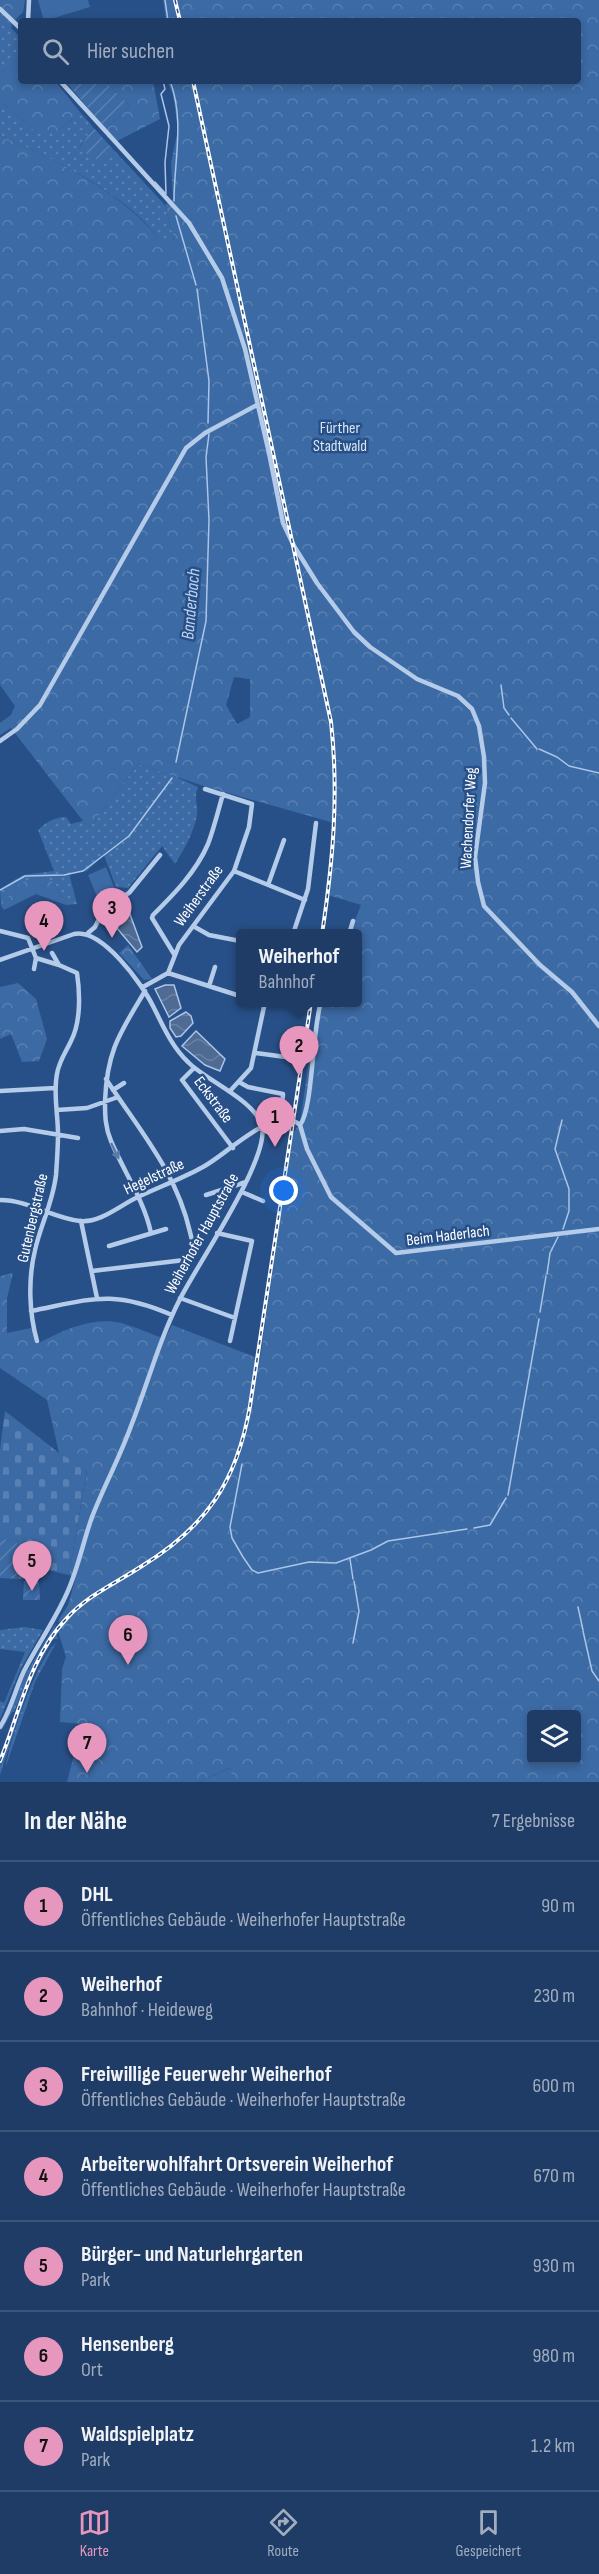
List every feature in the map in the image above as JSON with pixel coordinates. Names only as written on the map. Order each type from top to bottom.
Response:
[{"type":"street","points":[[28,18],[29,0]]},
{"type":"street","points":[[0,9],[18,26]]},
{"type":"street","name":"Wachendorfer Weg","points":[[63,84],[127,157],[176,207],[198,236],[228,292],[245,349],[283,523],[317,583],[354,632],[370,647],[417,679],[465,702],[477,717],[484,757],[485,783],[476,868],[484,906],[540,965],[572,992],[599,1026]]},
{"type":"street","points":[[0,741],[27,720],[49,691],[186,448],[205,433],[257,405]]},
{"type":"street","points":[[174,954],[152,918],[186,880],[208,844],[223,794],[205,789]]},
{"type":"street","name":"Weiherstraße","points":[[168,973],[174,954],[234,871],[249,827],[252,804],[223,794]]},
{"type":"street","points":[[294,929],[309,887],[316,823]]},
{"type":"street","points":[[268,885],[284,840]]},
{"type":"street","points":[[0,960],[74,934],[88,933],[95,927],[106,905],[129,892],[160,855]]},
{"type":"street","points":[[234,871],[305,900]]},
{"type":"street","points":[[350,929],[353,921]]},
{"type":"street","points":[[193,927],[209,935],[236,940]]},
{"type":"street","points":[[0,932],[25,936],[36,958],[34,969]]},
{"type":"street","points":[[88,933],[125,966],[144,989],[179,1052],[195,1068],[230,1091],[252,1112],[262,1126],[281,1119],[300,1125],[304,1118],[320,1007]]},
{"type":"street","points":[[50,944],[59,965]]},
{"type":"street","points":[[49,962],[52,953]]},
{"type":"street","points":[[36,958],[59,965]]},
{"type":"street","name":"Gutenbergstraße","points":[[37,1341],[31,1311],[35,1250],[54,1193],[58,1135],[55,1088],[57,1073],[62,1057],[72,1039],[78,1014],[77,973],[59,965]]},
{"type":"street","points":[[209,986],[215,968]]},
{"type":"street","points":[[152,1233],[139,1197],[105,1124],[106,1079],[117,1037],[144,989],[168,973],[236,995]]},
{"type":"street","points":[[230,1091],[251,1068],[264,1007]]},
{"type":"street","points":[[256,1053],[293,1058]]},
{"type":"street","name":"Eckstraße","points":[[195,1068],[182,1080],[233,1148]]},
{"type":"street","points":[[106,1079],[165,1164],[188,1224],[195,1254],[193,1259]]},
{"type":"street","points":[[239,1082],[248,1087],[283,1094],[281,1119]]},
{"type":"street","points":[[113,1090],[124,1083]]},
{"type":"street","points":[[0,1091],[55,1088]]},
{"type":"street","points":[[57,1110],[70,1111],[118,1097]]},
{"type":"street","name":"Beim Haderlach","points":[[300,1125],[307,1149],[331,1197],[396,1253],[599,1229]]},
{"type":"street","name":"Hegelstraße","points":[[81,1221],[103,1216],[206,1166],[262,1126]]},
{"type":"street","name":"Weiherhofer Hauptstraße","points":[[0,1727],[23,1674],[68,1590],[95,1510],[132,1426],[147,1378],[172,1315],[199,1263],[242,1192],[259,1149],[262,1126]]},
{"type":"street","points":[[0,1131],[24,1129],[78,1138]]},
{"type":"street","points":[[206,1195],[246,1182]]},
{"type":"street","points":[[242,1192],[264,1201]]},
{"type":"street","points":[[0,1200],[48,1211],[66,1219],[81,1221],[97,1298]]},
{"type":"street","points":[[110,1246],[166,1229]]},
{"type":"street","points":[[217,1233],[252,1241],[230,1341]]},
{"type":"street","points":[[92,1271],[193,1259],[199,1263]]},
{"type":"street","points":[[31,1311],[97,1298],[136,1301],[172,1315]]},
{"type":"street","points":[[180,1298],[235,1318]]},
{"type":"green space","points":[[0,0],[25,0],[23,12],[15,20],[0,6]]},
{"type":"green space","points":[[38,0],[88,0],[90,7],[54,18],[43,18]]},
{"type":"green space","name":"Fürther Stadtwald","points":[[163,0],[599,0],[599,1782],[234,1782],[229,1768],[199,1782],[67,1782],[82,1724],[60,1722],[62,1669],[66,1657],[58,1631],[63,1625],[58,1621],[68,1605],[76,1577],[69,1575],[87,1470],[59,1453],[47,1400],[0,1368],[0,1276],[13,1273],[7,1298],[7,1333],[31,1328],[37,1344],[56,1334],[88,1323],[110,1321],[121,1323],[165,1339],[172,1325],[260,1359],[292,1135],[300,1123],[315,1018],[319,1007],[362,1007],[362,929],[352,929],[361,905],[325,894],[334,823],[207,787],[138,764],[90,827],[11,728],[0,735],[0,723],[11,715],[15,706],[0,685],[0,135],[48,157],[102,188],[135,214],[162,243],[174,239],[165,205],[173,199],[171,163],[178,129],[173,95],[168,84],[581,84],[581,18],[166,18]],"holes":[[[234,677],[250,679],[250,717],[237,724],[226,705]]]},
{"type":"green space","points":[[0,12],[12,24],[11,28],[18,35],[18,59],[0,73]]},
{"type":"green space","points":[[18,59],[18,84],[57,84],[80,112],[58,131],[35,131],[0,101],[0,73]]},
{"type":"green space","points":[[68,84],[108,84],[130,106],[106,129]]},
{"type":"green space","points":[[108,84],[154,84],[160,119],[117,141],[106,129],[130,106]]},
{"type":"green space","points":[[0,101],[35,131],[58,131],[80,112],[93,127],[79,148],[99,160],[111,147],[165,205],[174,239],[162,244],[151,229],[121,201],[65,166],[0,135]]},
{"type":"green space","points":[[93,127],[111,147],[99,161],[79,149]]},
{"type":"green space","points":[[138,764],[198,787],[195,822],[188,841],[175,864],[162,846],[128,888],[116,887],[104,855],[87,871],[69,873],[77,904],[66,905],[54,883],[19,884],[1,906],[0,889],[23,875],[54,871],[38,830],[51,820],[62,817],[66,817],[71,824],[83,821],[90,827]]},
{"type":"green space","points":[[106,867],[116,892],[98,899],[88,875]]},
{"type":"green space","points":[[38,876],[54,883],[66,905],[36,894],[4,910],[1,906],[19,884]]},
{"type":"green space","points":[[128,945],[152,979],[144,980],[119,953]]},
{"type":"green space","points":[[18,983],[36,999],[47,1039],[39,1061],[22,1062],[11,1034],[0,1039],[0,987]]},
{"type":"green space","points":[[5,1411],[59,1453],[87,1469],[69,1575],[30,1566],[28,1578],[40,1581],[19,1579],[20,1561],[16,1539],[0,1540],[0,1449]]},
{"type":"green space","points":[[16,1539],[20,1561],[19,1579],[0,1578],[0,1540]]},
{"type":"green space","points":[[24,1581],[39,1582],[40,1600],[23,1600]]},
{"type":"green space","points":[[56,1623],[54,1631],[34,1663],[14,1712],[0,1733],[25,1675]]},
{"type":"green space","points":[[24,1627],[43,1630],[21,1668],[0,1719],[0,1701],[4,1703],[25,1652],[0,1649],[0,1630]]},
{"type":"green space","points":[[56,1633],[58,1639],[53,1639],[30,1682],[0,1775],[0,1765],[29,1681]]},
{"type":"green space","points":[[56,1643],[35,1682],[6,1766],[13,1738],[33,1682]]},
{"type":"green space","points":[[230,1768],[234,1782],[199,1782]]},
{"type":"water","points":[[124,898],[142,947],[137,952],[105,914],[109,907]]},
{"type":"water","points":[[165,985],[174,985],[181,1008],[169,1017],[155,989]]},
{"type":"water","points":[[186,1012],[191,1016],[193,1023],[181,1036],[176,1037],[170,1028],[170,1021]]},
{"type":"water","points":[[196,1031],[225,1059],[220,1071],[205,1065],[182,1046]]},
{"type":"waterway","points":[[165,0],[168,18]]},
{"type":"waterway","points":[[164,84],[165,89],[161,94],[169,126],[165,162],[166,194]]},
{"type":"waterway","points":[[171,84],[178,126],[174,201]]},
{"type":"waterway","points":[[155,182],[166,194]]},
{"type":"waterway","name":"Banderbach","points":[[176,216],[196,285]]},
{"type":"waterway","name":"Banderbach","points":[[197,289],[209,381],[208,423]]},
{"type":"waterway","name":"Banderbach","points":[[176,762],[206,621],[209,520],[206,457],[209,434]]},
{"type":"waterway","points":[[501,685],[504,708],[509,715]]},
{"type":"waterway","points":[[511,718],[537,749]]},
{"type":"waterway","points":[[539,749],[557,757],[569,766],[599,773]]},
{"type":"waterway","name":"Banderbach","points":[[0,890],[25,876],[64,875],[83,871],[129,836],[172,778]]},
{"type":"waterway","points":[[562,1120],[555,1149],[569,1189],[569,1211],[563,1229]]},
{"type":"waterway","points":[[547,1274],[550,1253],[558,1237]]},
{"type":"waterway","points":[[540,1312],[546,1276]]},
{"type":"waterway","points":[[508,1495],[539,1319]]},
{"type":"waterway","points":[[242,1464],[230,1527],[232,1538],[243,1557],[252,1570],[258,1573],[309,1562],[336,1563],[388,1541],[467,1529]]},
{"type":"waterway","points":[[474,1528],[490,1525],[506,1498]]},
{"type":"waterway","points":[[350,1559],[353,1579]]},
{"type":"waterway","points":[[353,1643],[359,1611],[354,1581]]},
{"type":"waterway","points":[[578,1607],[583,1630]]},
{"type":"waterway","points":[[583,1631],[592,1671],[599,1681]]},
{"type":"railway","points":[[175,0],[179,18]]},
{"type":"railway","points":[[194,84],[331,722],[335,775],[334,828],[323,929]]},
{"type":"railway","points":[[0,1761],[34,1668],[54,1634],[84,1603],[165,1551],[184,1535],[216,1499],[237,1457],[250,1406],[310,1007]]},
{"type":"place","name":"Freiwillige Feuerwehr Weiherhof","points":[[112,938]]},
{"type":"place","name":"Arbeiterwohlfahrt Ortsverein Weiherhof","points":[[44,951]]},
{"type":"place","name":"Weiherhof","points":[[299,1076]]},
{"type":"place","name":"DHL","points":[[275,1147]]},
{"type":"place","name":"Bürger- und Naturlehrgarten","points":[[32,1591]]},
{"type":"place","name":"Hensenberg","points":[[128,1665]]},
{"type":"place","name":"Waldspielplatz","points":[[87,1773]]}]
